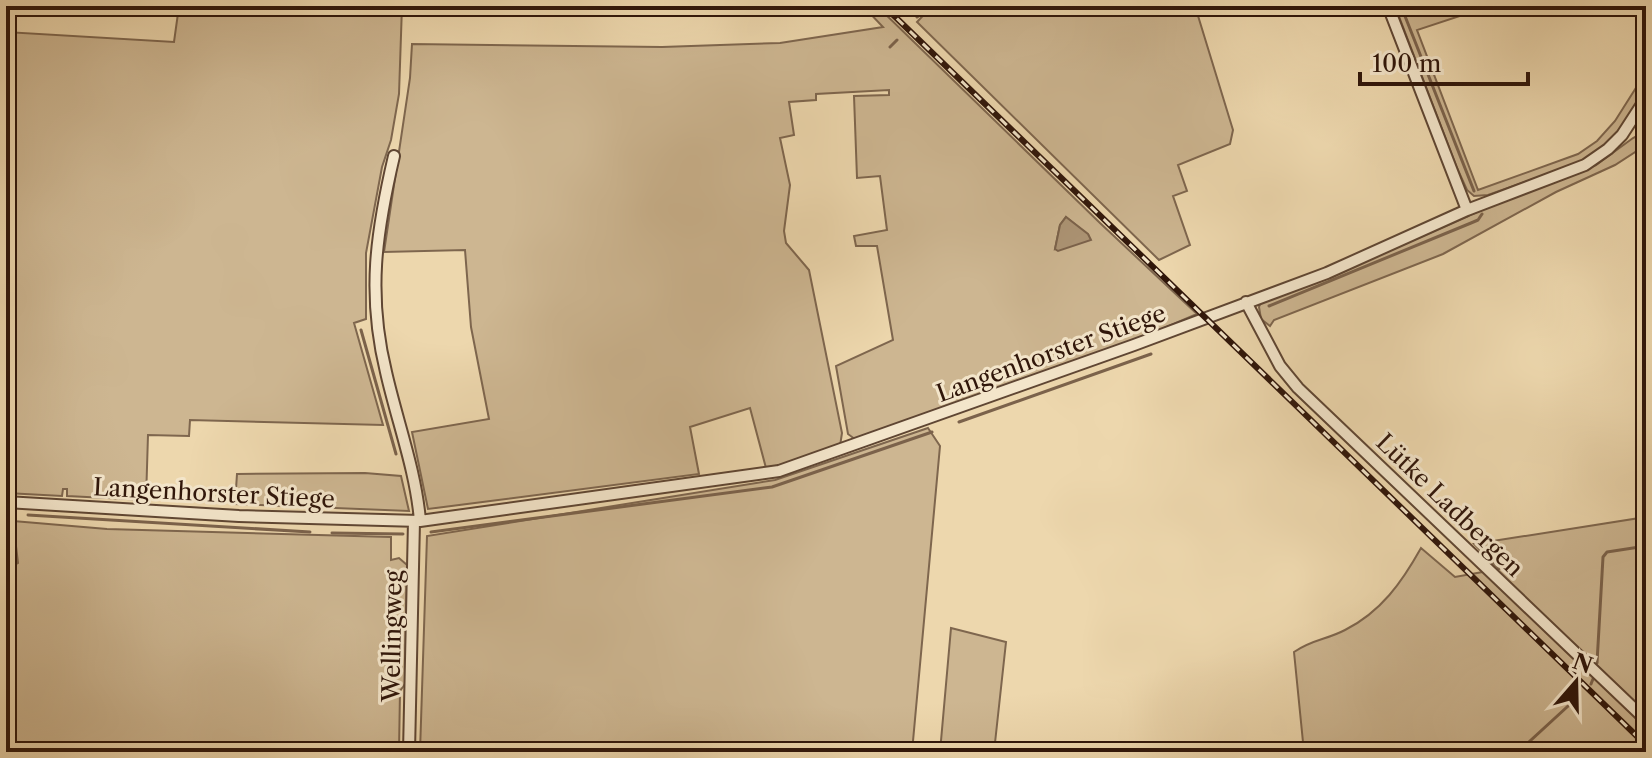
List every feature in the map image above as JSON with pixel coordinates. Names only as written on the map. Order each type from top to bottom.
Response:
[{"type":"street","points":[[1388,6],[1467,210]]},
{"type":"street","name":"Langenhorster Stiege","points":[[6,502],[239,516],[417,521],[779,471],[1080,365],[1327,273],[1467,210],[1568,172],[1597,158],[1622,135],[1646,98]]},
{"type":"street","points":[[394,156],[377,233],[374,270],[376,309],[385,371],[417,521]]},
{"type":"street","name":"Lütke Ladbergen","points":[[1246,302],[1280,366],[1298,388],[1646,720]]},
{"type":"street","name":"Wellingweg","points":[[409,752],[417,521]]},
{"type":"shaded area","points":[[179,6],[402,6],[399,94],[366,253],[366,319],[354,323],[383,425],[190,420],[189,436],[148,435],[146,500],[67,496],[67,489],[63,489],[62,496],[6,493],[6,32],[174,42]]},
{"type":"shaded area","points":[[863,6],[877,6],[1197,314],[1150,334],[856,440],[848,434],[836,366],[893,340],[877,246],[856,246],[854,236],[887,230],[880,176],[857,178],[854,96],[889,95],[889,90],[816,94],[816,100],[789,102],[794,135],[780,138],[790,185],[784,231],[786,243],[809,270],[842,433],[840,446],[766,468],[750,408],[690,427],[699,474],[428,509],[412,432],[489,419],[471,327],[465,250],[384,252],[410,78],[412,44],[662,47],[780,43],[883,27]],"holes":[[[1066,217],[1088,235],[1055,249],[1060,225]]]},
{"type":"shaded area","points":[[932,6],[1195,6],[1233,130],[1230,144],[1178,165],[1187,191],[1173,196],[1190,245],[1159,260],[917,22]]},
{"type":"shaded area","points":[[1395,6],[1490,6],[1417,30],[1478,190],[1578,154],[1597,141],[1615,121],[1646,72],[1646,90],[1625,124],[1607,145],[1581,162],[1488,195],[1474,196],[1467,190],[1457,168]]},
{"type":"shaded area","points":[[1646,131],[1646,145],[1615,165],[1556,192],[1443,254],[1274,320],[1270,326],[1261,319],[1261,302],[1596,165]]},
{"type":"shaded area","points":[[1066,217],[1091,240],[1058,251],[1055,249],[1060,225]]},
{"type":"shaded area","points":[[928,428],[940,446],[912,752],[420,752],[427,536],[775,480]]},
{"type":"shaded area","points":[[365,473],[401,476],[409,511],[235,504],[237,474]]},
{"type":"shaded area","points":[[1646,517],[1646,752],[1304,752],[1294,652],[1358,623],[1380,605],[1406,573],[1421,548],[1455,577],[1499,569],[1474,544]]},
{"type":"shaded area","points":[[13,521],[107,529],[391,537],[391,560],[399,558],[407,565],[405,684],[400,691],[399,752],[6,752],[6,574],[7,569],[18,563]]},
{"type":"shaded area","points":[[951,628],[1006,642],[994,752],[940,752]]},
{"type":"waterway","points":[[917,17],[930,6]]},
{"type":"waterway","points":[[1401,6],[1474,191]]},
{"type":"waterway","points":[[890,47],[897,40]]},
{"type":"waterway","points":[[1269,306],[1478,220],[1482,214]]},
{"type":"waterway","points":[[361,330],[396,454]]},
{"type":"waterway","points":[[959,422],[1151,354]]},
{"type":"waterway","points":[[431,532],[772,487],[932,432]]},
{"type":"waterway","points":[[28,515],[310,532]]},
{"type":"waterway","points":[[332,533],[403,534]]},
{"type":"waterway","points":[[1597,663],[1603,557],[1607,552],[1646,546]]},
{"type":"waterway","points":[[1591,684],[1593,679]]},
{"type":"waterway","points":[[1518,752],[1579,696]]},
{"type":"railway","points":[[884,6],[1646,745]]}]
